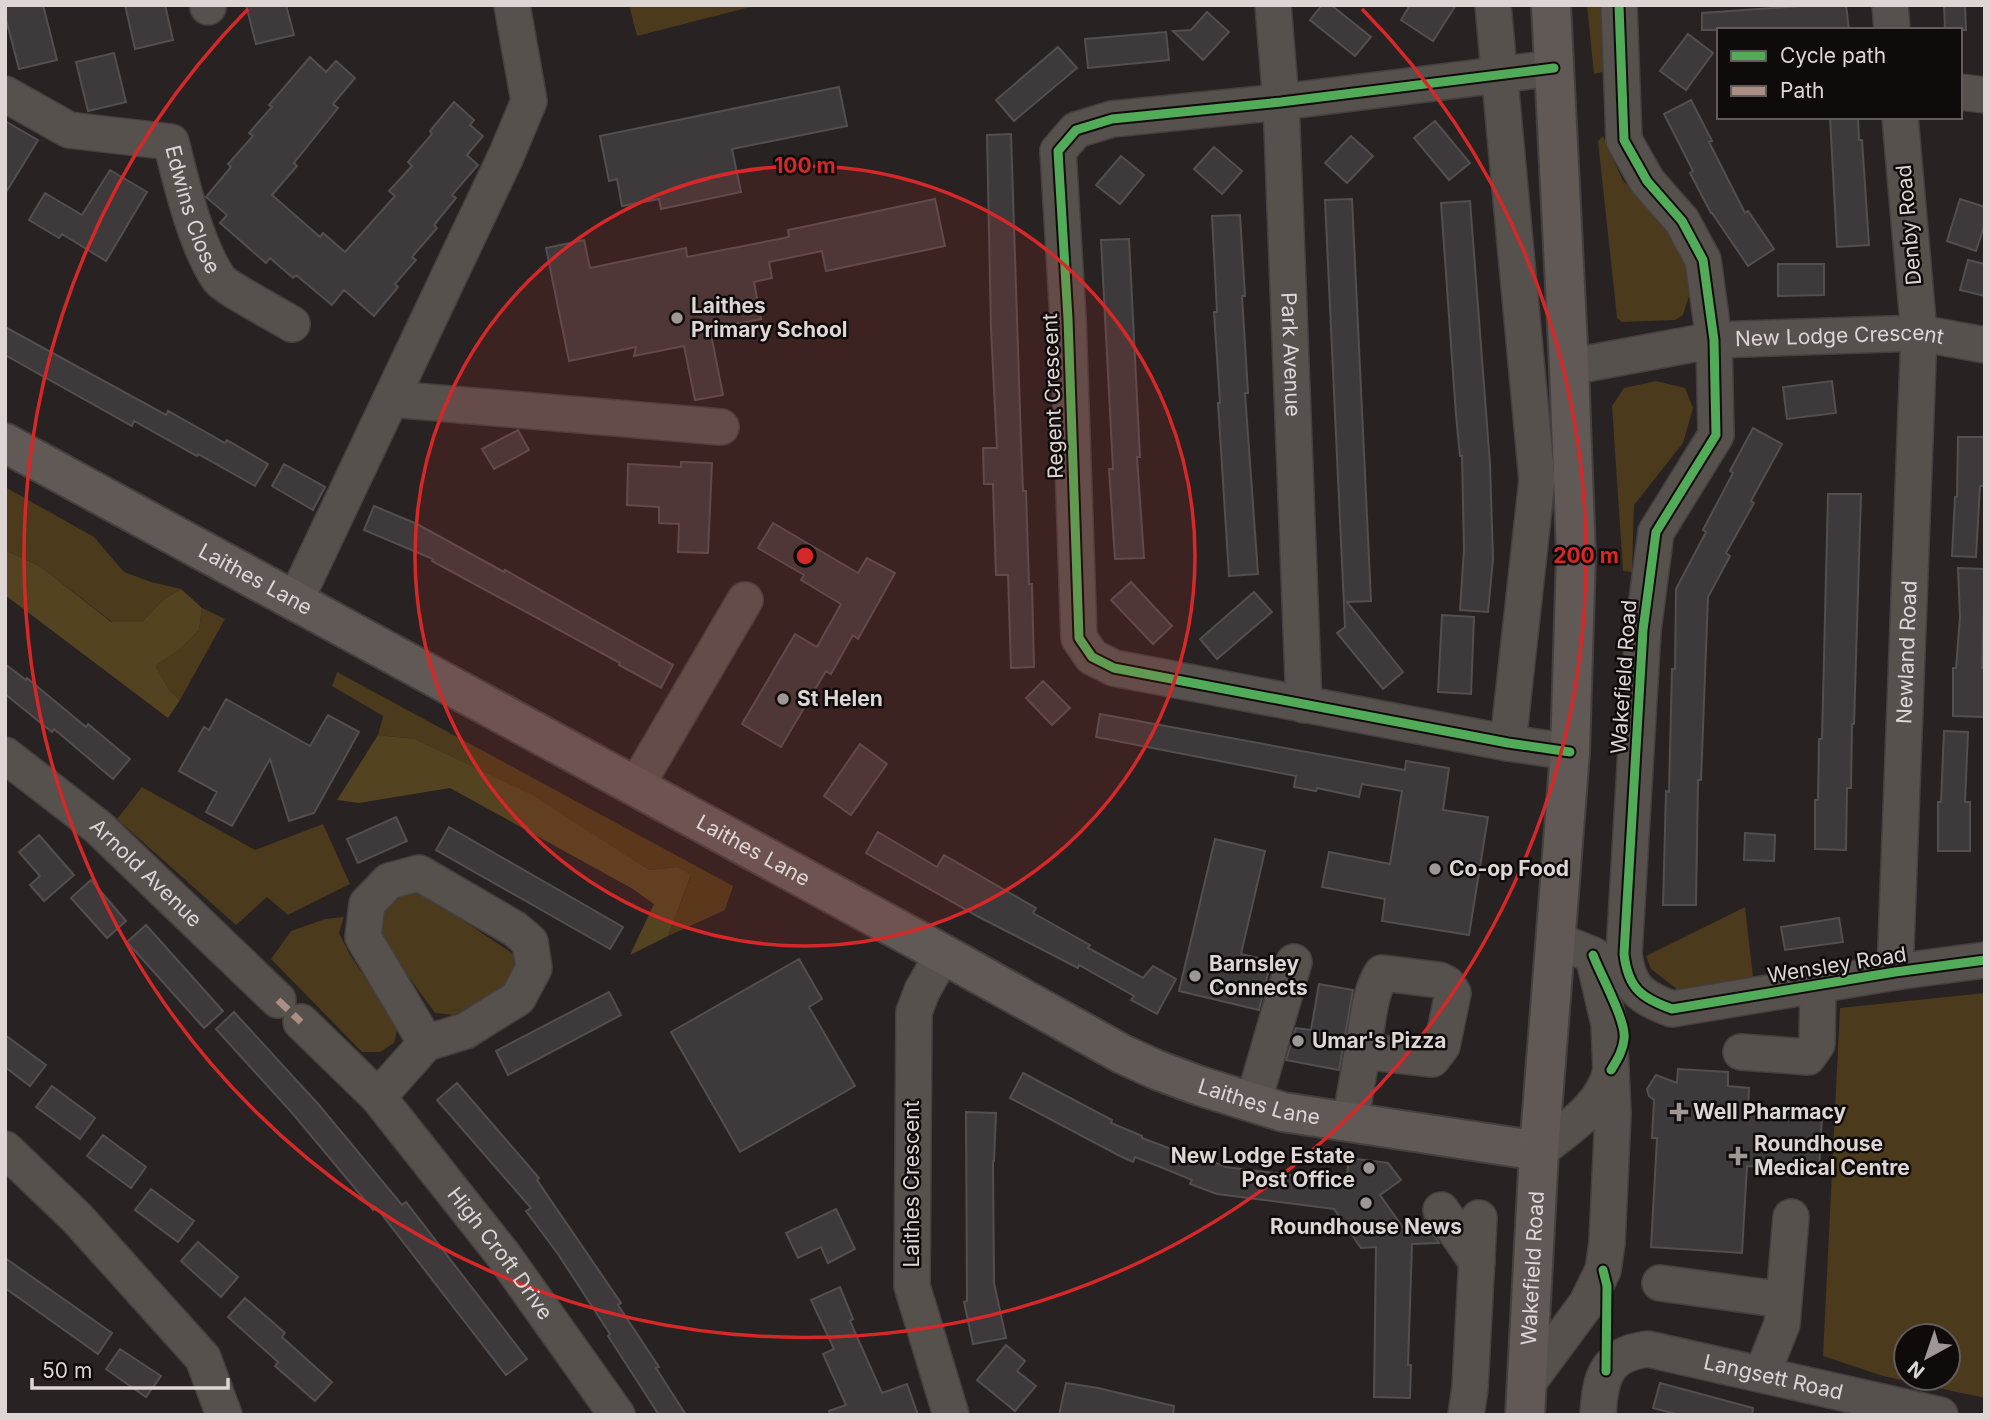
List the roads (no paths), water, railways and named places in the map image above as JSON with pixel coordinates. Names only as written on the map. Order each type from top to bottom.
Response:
[{"type":"main road","name":"Wakefield Road","points":[[1526,1399],[1539,1151],[1570,752],[1576,555],[1551,5]]},
{"type":"main road","name":"Laithes Lane","points":[[5,443],[1134,1059],[1199,1086],[1283,1112],[1539,1151]]},
{"type":"street","points":[[295,601],[506,156],[529,101],[512,5]]},
{"type":"street","name":"Park Avenue","points":[[1273,5],[1281,102],[1304,705]]},
{"type":"street","points":[[1493,5],[1537,480],[1508,743]]},
{"type":"street","name":"Wakefield Road","points":[[1619,5],[1624,140],[1647,181],[1682,222],[1703,260],[1714,340],[1716,435],[1656,533],[1643,630],[1624,954],[1626,972],[1634,986],[1650,1001],[1672,1009],[1696,1007]]},
{"type":"street","points":[[1890,5],[1892,28]]},
{"type":"street","name":"Regent Crescent","points":[[1554,68],[1281,102],[1112,119],[1076,130],[1058,151],[1068,319],[1079,638],[1091,657],[1114,668],[1508,743],[1570,752]]},
{"type":"street","points":[[1962,92],[1985,95]]},
{"type":"street","name":"Edwins Close","points":[[5,94],[69,130],[171,142],[203,247],[220,281],[292,324]]},
{"type":"street","name":"Denby Road","points":[[1900,119],[1919,333]]},
{"type":"street","name":"New Lodge Crescent","points":[[1569,367],[1714,340],[1919,333],[1985,345]]},
{"type":"street","name":"Newland Road","points":[[1895,972],[1919,333]]},
{"type":"street","points":[[391,399],[721,427]]},
{"type":"street","points":[[635,788],[745,600]]},
{"type":"street","name":"Arnold Avenue","points":[[5,755],[98,827],[289,1011]]},
{"type":"street","points":[[378,1097],[426,1043],[465,1031],[518,998],[534,968],[530,942],[515,929],[419,873],[389,881],[367,904],[363,937],[426,1043]]},
{"type":"street","name":"Wakefield Road","points":[[1526,1399],[1587,1303],[1603,1270],[1607,1243],[1613,1114],[1609,1024],[1593,955],[1556,940]]},
{"type":"street","name":"Laithes Crescent","points":[[943,954],[922,991],[914,1012],[912,1286],[951,1415]]},
{"type":"street","name":"Wensley Road","points":[[1696,1007],[1895,972],[1985,960]]},
{"type":"street","points":[[1253,1103],[1294,962]]},
{"type":"street","points":[[1741,1052],[1808,1057],[1816,1044],[1818,985]]},
{"type":"street","name":"High Croft Drive","points":[[289,1011],[378,1097],[504,1256],[602,1409]]},
{"type":"street","points":[[1350,1123],[1362,1051]]},
{"type":"street","name":"Wakefield Road","points":[[1539,1151],[1571,1126],[1599,1098],[1608,1085],[1611,1070]]},
{"type":"street","points":[[5,1149],[76,1217],[203,1358],[224,1415]]},
{"type":"street","points":[[5,1181],[76,1217]]},
{"type":"street","points":[[1441,1210],[1477,1262]]},
{"type":"street","points":[[1762,1374],[1782,1324],[1791,1217]]},
{"type":"street","points":[[1466,1415],[1470,1388],[1479,1218]]},
{"type":"street","points":[[1660,1283],[1784,1300]]},
{"type":"street","name":"Langsett Road","points":[[1598,1415],[1601,1382],[1606,1371],[1615,1361],[1631,1351],[1648,1349],[1762,1374],[1874,1408],[1940,1415]]},
{"type":"place","name":"Laithes Primary School","points":[[677,318]]},
{"type":"place","name":"St Helen","points":[[783,699]]},
{"type":"place","name":"Co-op Food","points":[[1435,869]]},
{"type":"place","name":"Barnsley Connects","points":[[1195,976]]},
{"type":"place","name":"Umar's Pizza","points":[[1298,1041]]},
{"type":"place","name":"Well Pharmacy","points":[[1679,1112]]},
{"type":"place","name":"Roundhouse Medical Centre","points":[[1738,1156]]},
{"type":"place","name":"New Lodge Estate Post Office","points":[[1369,1168]]},
{"type":"place","name":"Roundhouse News","points":[[1366,1203]]}]
